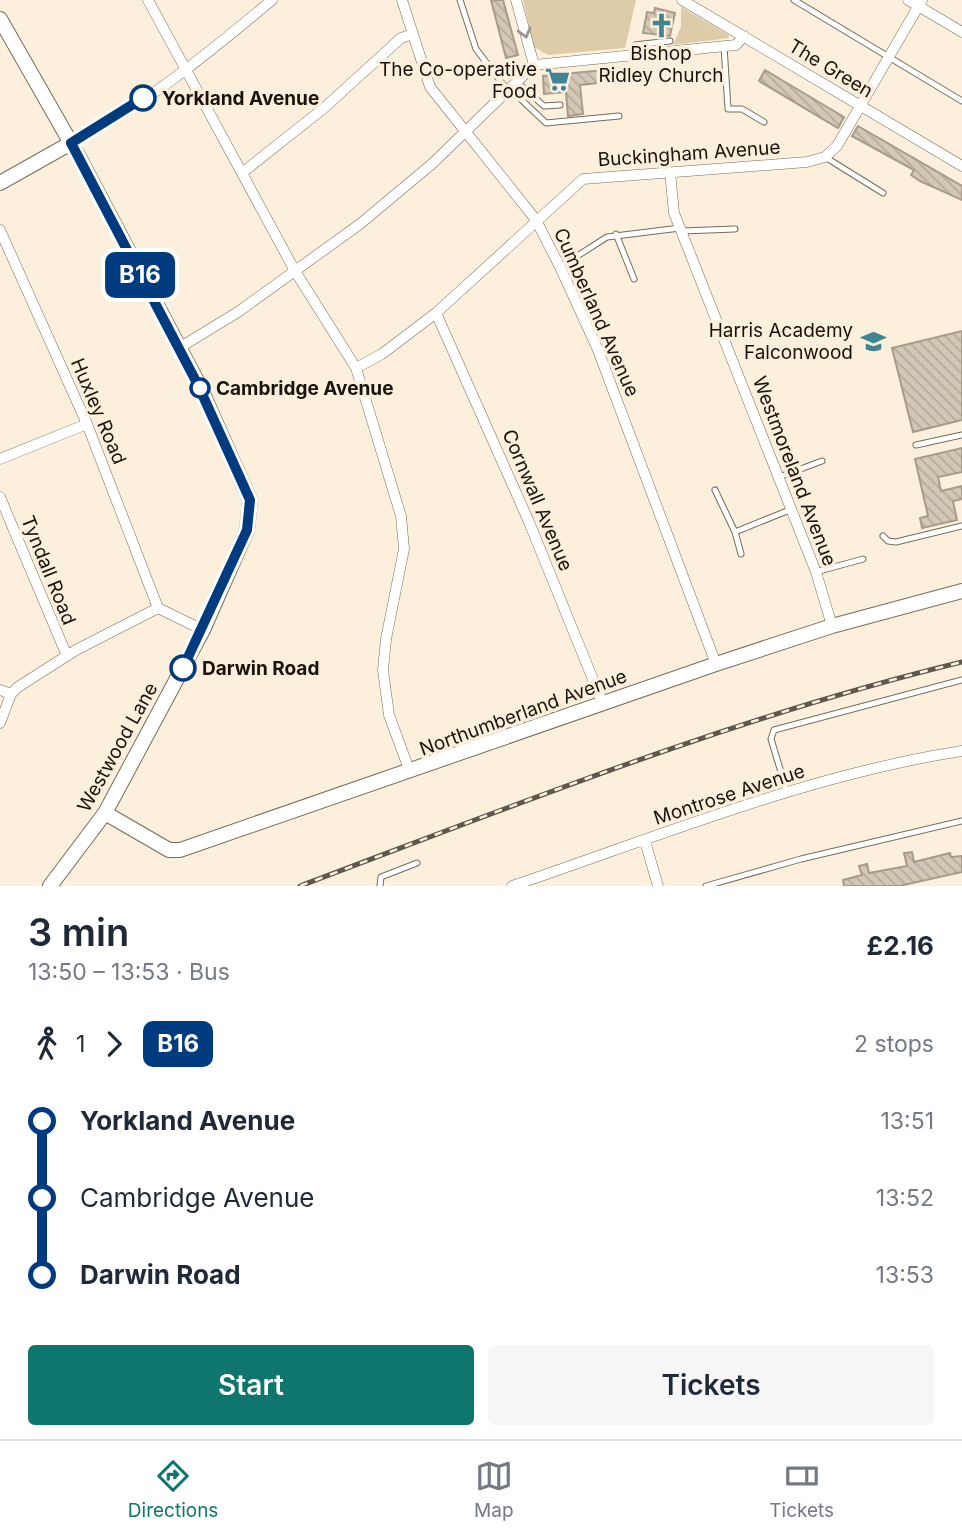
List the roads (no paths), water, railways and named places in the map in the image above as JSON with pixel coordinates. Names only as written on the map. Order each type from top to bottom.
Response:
[{"type":"street","points":[[148,0],[295,271],[355,368],[401,516],[404,549],[386,639],[383,670],[389,715],[410,772]]},
{"type":"street","points":[[0,183],[123,113],[272,0]]},
{"type":"street","name":"Cumberland Avenue","points":[[402,0],[430,87],[536,220],[560,267],[598,350],[716,664]]},
{"type":"street","points":[[516,0],[534,65]]},
{"type":"street","name":"The Green","points":[[682,0],[962,166]]},
{"type":"street","points":[[908,0],[920,3],[962,32]]},
{"type":"street","points":[[825,157],[836,146],[920,3]]},
{"type":"street","name":"Westwood Lane","points":[[1,24],[71,143],[179,348],[250,500],[247,530],[203,630],[105,813],[50,886]]},
{"type":"street","points":[[242,173],[324,108],[401,38],[413,34]]},
{"type":"street","points":[[179,348],[238,312],[407,186],[534,65],[629,56],[645,59],[736,45],[744,36]]},
{"type":"street","name":"Buckingham Avenue","points":[[355,368],[382,354],[436,313],[583,179],[807,162],[825,157]]},
{"type":"street","name":"Westmoreland Avenue","points":[[670,172],[672,206],[680,230],[792,509],[816,572],[832,626]]},
{"type":"street","name":"Huxley Road","points":[[0,230],[87,424],[158,608]]},
{"type":"street","name":"Cornwall Avenue","points":[[436,313],[529,522],[603,704]]},
{"type":"street","points":[[0,459],[87,424]]},
{"type":"street","name":"Tyndall Road","points":[[0,497],[67,656]]},
{"type":"street","name":"Northumberland Avenue","points":[[105,813],[169,850],[180,850],[716,664],[832,626],[962,591]]},
{"type":"street","points":[[0,723],[11,694],[67,656],[158,608],[203,630]]},
{"type":"street","points":[[0,690],[11,694]]},
{"type":"street","name":"Montrose Avenue","points":[[512,886],[787,792],[892,762],[962,751]]},
{"type":"street","points":[[645,841],[658,886]]},
{"type":"lane","points":[[460,0],[475,49],[546,123],[619,116]]},
{"type":"lane","points":[[794,0],[962,101]]},
{"type":"lane","points":[[629,56],[635,45],[670,41]]},
{"type":"lane","points":[[724,46],[728,109],[742,109],[764,122]]},
{"type":"lane","points":[[512,88],[544,106],[560,106]]},
{"type":"lane","points":[[825,157],[883,193]]},
{"type":"lane","points":[[560,267],[607,236],[616,234],[735,229]]},
{"type":"lane","points":[[616,234],[634,279]]},
{"type":"lane","points":[[916,444],[962,435]]},
{"type":"lane","points":[[778,478],[822,461]]},
{"type":"lane","points":[[715,490],[735,532],[741,554]]},
{"type":"lane","points":[[735,532],[792,509]]},
{"type":"lane","points":[[883,536],[887,541],[896,542],[962,526]]},
{"type":"lane","points":[[816,572],[863,559]]},
{"type":"lane","points":[[787,792],[771,739],[774,730],[962,680]]},
{"type":"lane","points":[[706,886],[801,859],[962,821]]},
{"type":"lane","points":[[380,886],[380,877],[416,863]]},
{"type":"railway","points":[[300,886],[710,735],[877,684],[962,662]]},
{"type":"place","name":"Bishop Ridley Church","points":[[661,25]]},
{"type":"place","name":"The Co-operative Food","points":[[557,80]]},
{"type":"place","name":"Yorkland Avenue","points":[[143,98]]},
{"type":"place","name":"Harris Academy Falconwood","points":[[873,341]]},
{"type":"place","name":"Cambridge Avenue","points":[[200,388]]},
{"type":"place","name":"Darwin Road","points":[[183,668]]}]
